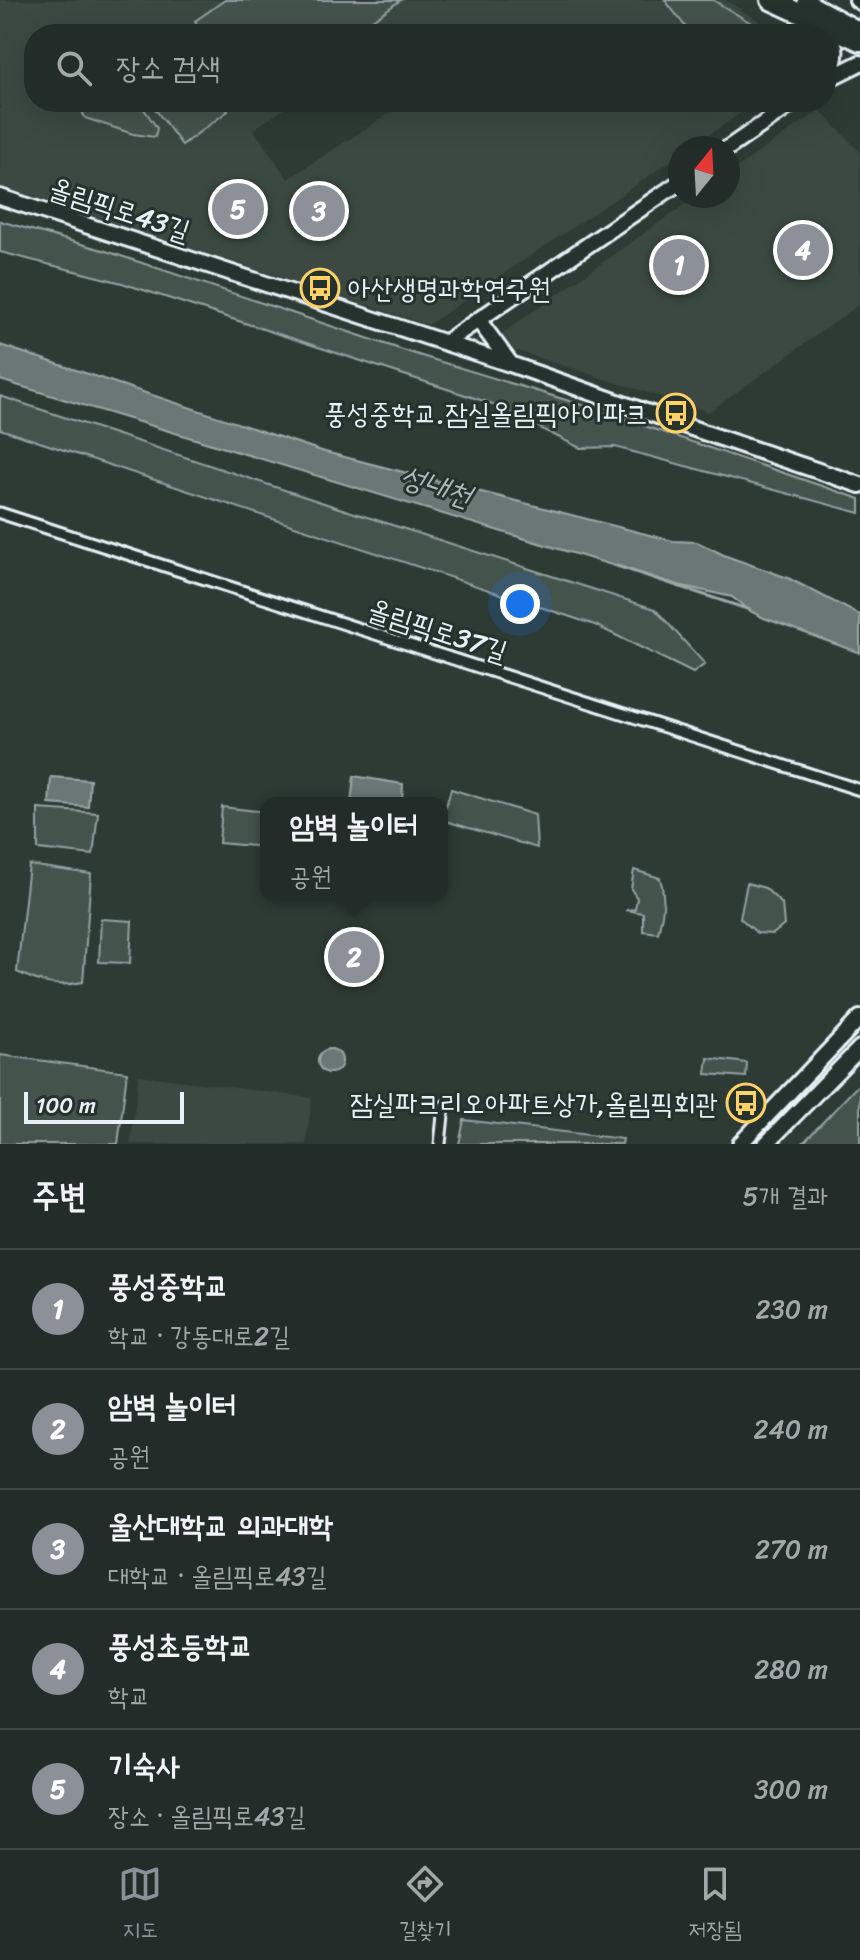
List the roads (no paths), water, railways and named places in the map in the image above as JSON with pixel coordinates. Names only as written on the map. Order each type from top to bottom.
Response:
[{"type":"highway","points":[[771,0],[822,24]]},
{"type":"highway","points":[[836,30],[860,41]]},
{"type":"street","points":[[805,0],[860,30]]},
{"type":"street","points":[[811,19],[817,24]]},
{"type":"street","points":[[836,75],[860,63]]},
{"type":"street","points":[[740,140],[780,112]]},
{"type":"street","points":[[446,342],[668,190]]},
{"type":"street","name":"올림픽로43길","points":[[0,197],[446,342],[860,485]]},
{"type":"street","points":[[479,321],[510,364]]},
{"type":"street","name":"올림픽로37길","points":[[0,513],[849,786],[860,793]]},
{"type":"street","points":[[740,1144],[860,1018]]},
{"type":"street","points":[[766,1144],[860,1048]]},
{"type":"street","points":[[440,1144],[444,1106]]},
{"type":"water","name":"성내천","points":[[0,345],[325,452],[673,541],[697,542],[788,578],[860,615],[860,653],[764,618],[732,597],[678,585],[0,380]]},
{"type":"water","points":[[354,776],[403,784],[402,797],[352,797]]},
{"type":"water","points":[[51,777],[90,780],[88,807],[49,804]]},
{"type":"water","points":[[330,1049],[338,1053],[342,1061],[338,1069],[330,1073],[322,1069],[318,1061],[322,1053]]},
{"type":"waterway","name":"성내천","points":[[617,566],[750,610]]},
{"type":"place","name":"기숙사","points":[[238,209]]},
{"type":"place","name":"울산대학교 의과대학","points":[[319,211]]},
{"type":"place","name":"풍성초등학교","points":[[803,250]]},
{"type":"place","name":"풍성중학교","points":[[679,265]]},
{"type":"place","name":"아산생명과학연구원","points":[[320,288]]},
{"type":"place","name":"풍성중학교.잠실올림픽아이파크","points":[[676,413]]},
{"type":"place","name":"암벽 놀이터","points":[[354,957]]},
{"type":"place","name":"잠실파크리오아파트상가,올림픽회관","points":[[746,1103]]}]
